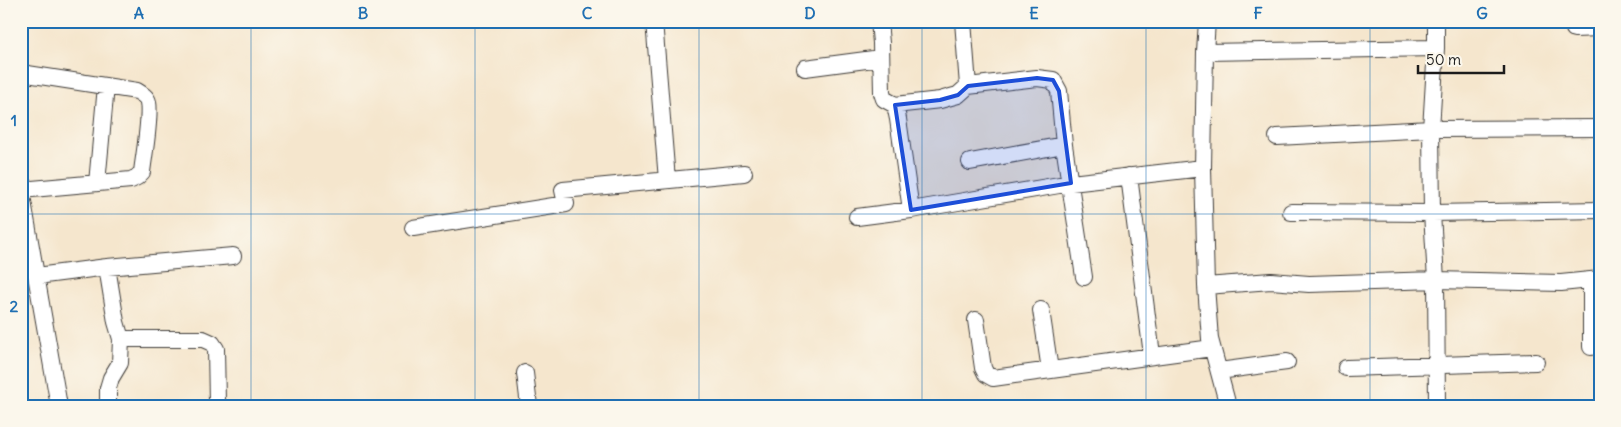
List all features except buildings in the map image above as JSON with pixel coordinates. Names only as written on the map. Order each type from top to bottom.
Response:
[{"type":"street","points":[[654,21],[667,180]]},
{"type":"street","points":[[879,21],[882,94],[884,99],[895,106],[940,100],[958,94],[968,86],[1037,78],[1053,80],[1059,91],[1064,145],[1084,277]]},
{"type":"street","points":[[963,21],[968,86]]},
{"type":"street","points":[[1207,21],[1203,168],[1206,286],[1210,339],[1228,406]]},
{"type":"street","points":[[1436,21],[1430,129],[1436,280],[1437,406]]},
{"type":"street","points":[[1574,29],[1600,28]]},
{"type":"street","points":[[1205,52],[1436,48]]},
{"type":"street","points":[[805,68],[882,58]]},
{"type":"street","points":[[21,73],[137,90],[148,103],[148,124],[142,172],[131,180],[22,190],[58,406]]},
{"type":"street","points":[[97,183],[106,86]]},
{"type":"street","points":[[895,106],[902,141],[911,210]]},
{"type":"street","points":[[1278,137],[1430,129],[1600,128]]},
{"type":"street","points":[[970,162],[1064,145]]},
{"type":"street","points":[[856,217],[911,210],[1071,183],[1203,168]]},
{"type":"street","points":[[413,228],[566,204],[563,190],[744,173]]},
{"type":"street","points":[[1130,176],[1152,355]]},
{"type":"street","points":[[1291,212],[1432,213],[1600,210]]},
{"type":"street","points":[[37,276],[107,266],[233,256]]},
{"type":"street","points":[[107,266],[116,322],[121,339],[120,363],[111,378],[108,388],[108,406]]},
{"type":"street","points":[[1206,286],[1271,281],[1308,284],[1436,280],[1561,283],[1595,279],[1591,347]]},
{"type":"street","points":[[1041,310],[1050,370]]},
{"type":"street","points":[[976,320],[983,368],[986,374],[992,378],[1212,348]]},
{"type":"street","points":[[121,339],[203,338],[212,342],[216,349],[217,402]]},
{"type":"street","points":[[1219,371],[1287,362]]},
{"type":"street","points":[[1346,368],[1536,362]]},
{"type":"street","points":[[525,373],[529,406]]},
{"type":"highlighted area","points":[[1037,78],[1053,80],[1059,91],[1071,183],[911,210],[895,105],[940,100],[958,95],[968,86]]}]
